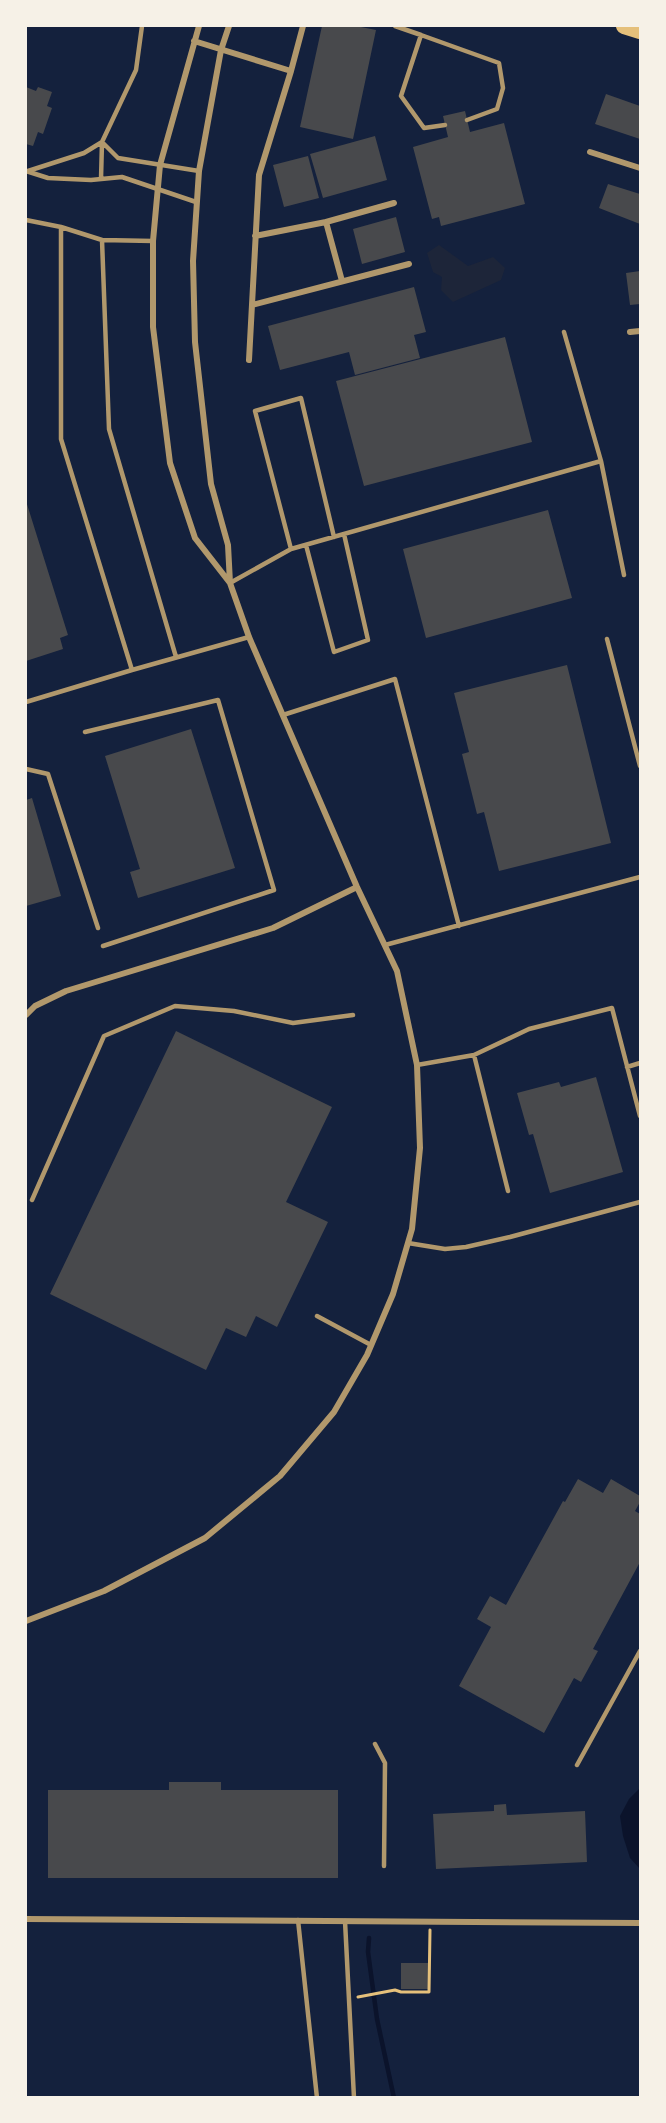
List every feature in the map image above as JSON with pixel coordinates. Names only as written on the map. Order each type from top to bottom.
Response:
[{"type":"highway","points":[[624,26],[640,31]]},
{"type":"street","points":[[199,26],[160,165],[153,241],[153,327],[171,463],[195,538],[230,584]]},
{"type":"street","points":[[26,1621],[104,1591],[205,1538],[280,1476],[334,1412],[371,1345],[393,1293],[412,1229],[420,1148],[417,1065],[397,971],[357,887],[249,637],[230,584],[228,545],[211,484],[195,342],[193,261],[200,171],[220,50],[229,26]]},
{"type":"street","points":[[249,360],[259,175],[303,26]]},
{"type":"street","points":[[194,41],[291,71]]},
{"type":"street","points":[[590,152],[640,168]]},
{"type":"street","points":[[255,236],[326,222],[394,203]]},
{"type":"street","points":[[326,222],[342,281]]},
{"type":"street","points":[[252,305],[409,264]]},
{"type":"street","points":[[630,333],[640,331]]},
{"type":"street","points":[[26,1014],[35,1006],[66,991],[273,928],[357,887]]},
{"type":"street","points":[[26,1919],[640,1923]]},
{"type":"lane","points":[[101,179],[102,142],[135,70],[142,26]]},
{"type":"lane","points":[[395,26],[499,63],[503,88],[497,108],[467,120]]},
{"type":"lane","points":[[421,35],[401,96],[424,128],[445,125]]},
{"type":"lane","points":[[102,142],[118,159],[200,171]]},
{"type":"lane","points":[[27,171],[84,153],[102,142]]},
{"type":"lane","points":[[27,171],[48,177],[101,179],[122,177],[196,202]]},
{"type":"lane","points":[[26,220],[61,227],[102,240],[153,241]]},
{"type":"lane","points":[[61,227],[61,439],[132,670]]},
{"type":"lane","points":[[102,240],[109,429],[176,657]]},
{"type":"lane","points":[[564,332],[601,461],[624,575]]},
{"type":"lane","points":[[291,549],[255,411],[301,398],[334,537]]},
{"type":"lane","points":[[230,584],[291,549],[601,461]]},
{"type":"lane","points":[[306,545],[333,652],[368,640],[344,534]]},
{"type":"lane","points":[[26,702],[249,637]]},
{"type":"lane","points":[[608,639],[640,766]]},
{"type":"lane","points":[[283,715],[395,679],[459,926]]},
{"type":"lane","points":[[85,732],[218,700],[274,890],[103,946]]},
{"type":"lane","points":[[26,769],[48,774],[98,928]]},
{"type":"lane","points":[[385,945],[640,877]]},
{"type":"lane","points":[[32,1200],[104,1036],[175,1006],[234,1011],[293,1023],[353,1015]]},
{"type":"lane","points":[[417,1065],[474,1055],[529,1029],[612,1008],[640,1116]]},
{"type":"lane","points":[[474,1055],[508,1191]]},
{"type":"lane","points":[[627,1067],[640,1063]]},
{"type":"lane","points":[[408,1243],[445,1248],[466,1247],[640,1202]]},
{"type":"lane","points":[[317,1316],[371,1345]]},
{"type":"lane","points":[[577,1765],[640,1651]]},
{"type":"lane","points":[[375,1744],[385,1763],[384,1866]]},
{"type":"lane","points":[[298,1920],[317,2097]]},
{"type":"lane","points":[[345,1921],[354,2097]]},
{"type":"path","points":[[358,1996],[388,1991],[429,1992],[430,1922]]},
{"type":"shaded area","points":[[439,245],[468,266],[493,257],[505,268],[501,280],[453,302],[441,290],[442,277],[433,272],[427,253]]},
{"type":"shaded area","points":[[640,1788],[640,1869],[630,1858],[620,1816],[629,1799]]},
{"type":"building","points":[[322,26],[356,26],[376,30],[353,139],[300,127]]},
{"type":"building","points":[[26,87],[36,91],[38,87],[52,92],[47,106],[52,108],[43,134],[38,132],[33,146],[26,144]]},
{"type":"building","points":[[606,94],[640,106],[640,139],[595,124]]},
{"type":"building","points":[[465,111],[470,132],[504,123],[525,204],[441,226],[439,217],[432,219],[413,147],[448,137],[443,116]]},
{"type":"building","points":[[375,136],[387,180],[323,198],[310,154]]},
{"type":"building","points":[[308,156],[319,198],[284,207],[273,165]]},
{"type":"building","points":[[608,184],[640,194],[640,224],[599,208]]},
{"type":"building","points":[[396,217],[405,252],[362,264],[353,229]]},
{"type":"building","points":[[640,271],[640,304],[630,305],[626,273]]},
{"type":"building","points":[[414,287],[426,332],[414,335],[420,358],[355,375],[349,352],[280,370],[268,326]]},
{"type":"building","points":[[505,337],[532,442],[364,486],[336,381]]},
{"type":"building","points":[[26,501],[68,635],[60,638],[63,649],[26,661]]},
{"type":"building","points":[[548,510],[572,598],[426,638],[403,549]]},
{"type":"building","points":[[567,665],[611,843],[499,871],[484,812],[477,814],[462,754],[469,752],[454,693]]},
{"type":"building","points":[[191,729],[235,868],[138,898],[130,872],[140,869],[105,756]]},
{"type":"building","points":[[32,798],[61,896],[26,906],[26,800]]},
{"type":"building","points":[[176,1031],[332,1107],[286,1202],[328,1222],[277,1327],[256,1316],[246,1337],[226,1328],[206,1370],[50,1294]]},
{"type":"building","points":[[596,1077],[623,1172],[550,1193],[533,1134],[529,1135],[517,1093],[559,1082],[561,1087]]},
{"type":"building","points":[[578,1479],[603,1493],[611,1479],[640,1496],[640,1502],[635,1511],[640,1514],[640,1562],[593,1649],[598,1651],[581,1682],[574,1678],[544,1733],[459,1686],[491,1627],[477,1619],[490,1596],[506,1605],[563,1501],[565,1502]]},
{"type":"building","points":[[169,1782],[221,1782],[221,1790],[338,1790],[338,1878],[48,1878],[48,1790],[169,1790]]},
{"type":"building","points":[[506,1804],[507,1815],[585,1811],[587,1862],[436,1869],[433,1814],[494,1811],[494,1805]]},
{"type":"building","points":[[401,1963],[428,1963],[428,1989],[401,1989]]},
{"type":"waterway","points":[[369,1938],[368,1952],[377,2019],[394,2098]]}]
